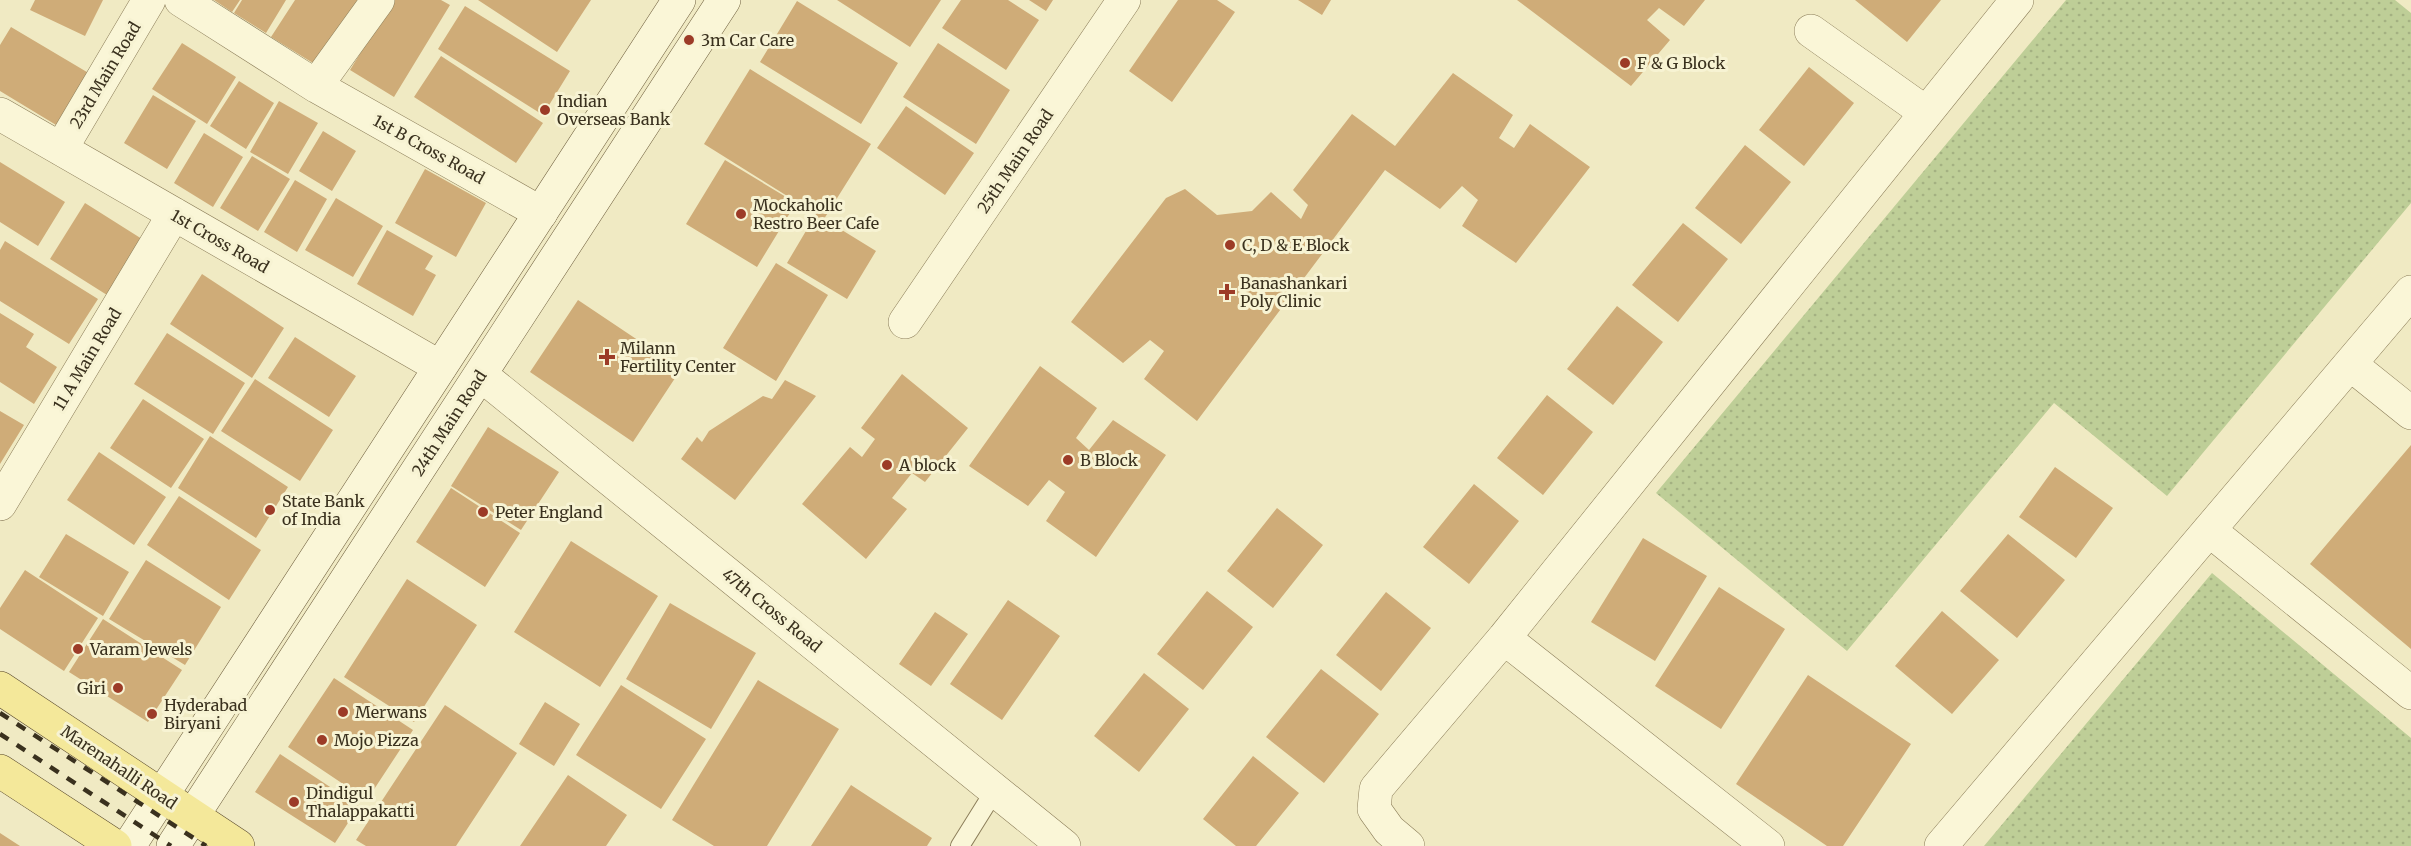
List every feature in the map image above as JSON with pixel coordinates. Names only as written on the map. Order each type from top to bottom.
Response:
[{"type":"main road","name":"Marenahalli Road","points":[[0,688],[238,846]]},
{"type":"main road","points":[[0,771],[115,846]]},
{"type":"street","name":"23rd Main Road","points":[[61,149],[149,0]]},
{"type":"street","name":"1st B Cross Road","points":[[182,0],[316,86],[541,213]]},
{"type":"street","points":[[316,86],[378,0]]},
{"type":"street","points":[[129,846],[679,0]]},
{"type":"street","name":"24th Main Road","points":[[173,846],[724,0]]},
{"type":"street","name":"25th Main Road","points":[[905,321],[1124,0]]},
{"type":"street","points":[[1408,846],[1389,830],[1374,808],[1376,789],[1504,638],[2017,0]]},
{"type":"street","points":[[1811,31],[1925,112]]},
{"type":"street","name":"1st Cross Road","points":[[0,114],[440,367]]},
{"type":"street","name":"11 A Main Road","points":[[0,504],[174,214]]},
{"type":"street","points":[[1941,846],[2411,292]]},
{"type":"street","points":[[2350,364],[2411,413]]},
{"type":"street","name":"47th Cross Road","points":[[481,375],[1064,846]]},
{"type":"street","points":[[2209,530],[2411,693]]},
{"type":"street","points":[[1504,638],[1768,846]]},
{"type":"lane","points":[[960,846],[996,790]]},
{"type":"green space","points":[[2066,0],[2395,0],[2411,13],[2411,203],[2167,496],[2054,403],[1847,651],[1656,493]]},
{"type":"green space","points":[[2212,573],[2411,738],[2411,846],[1984,846]]},
{"type":"building","points":[[35,0],[103,0],[85,36],[30,10]]},
{"type":"building","points":[[214,0],[240,0],[232,12]]},
{"type":"building","points":[[242,0],[286,0],[266,33],[234,13]]},
{"type":"building","points":[[295,0],[364,0],[321,68],[271,37]]},
{"type":"building","points":[[393,0],[441,0],[450,5],[394,97],[350,70]]},
{"type":"building","points":[[478,0],[591,0],[557,52]]},
{"type":"building","points":[[837,0],[941,0],[910,47]]},
{"type":"building","points":[[961,0],[1008,0],[1039,20],[1006,70],[942,28]]},
{"type":"building","points":[[1029,0],[1053,0],[1046,11]]},
{"type":"building","points":[[1178,0],[1217,0],[1235,12],[1172,102],[1129,71]]},
{"type":"building","points":[[1298,0],[1331,0],[1322,15]]},
{"type":"building","name":"F & G Block","points":[[1517,0],[1705,0],[1684,26],[1659,8],[1647,20],[1670,40],[1631,86]]},
{"type":"building","points":[[1855,0],[1941,0],[1907,42]]},
{"type":"building","points":[[797,1],[898,63],[861,124],[760,62]]},
{"type":"building","points":[[465,6],[570,71],[543,115],[438,49]]},
{"type":"building","points":[[11,27],[97,78],[66,131],[0,91],[0,45]]},
{"type":"building","points":[[182,43],[236,77],[207,124],[152,89]]},
{"type":"building","points":[[938,43],[1010,90],[976,144],[903,97]]},
{"type":"building","points":[[441,56],[543,123],[516,163],[414,97]]},
{"type":"building","points":[[1809,67],[1854,103],[1804,166],[1759,130]]},
{"type":"building","points":[[750,69],[871,144],[824,219],[876,251],[847,299],[787,263],[816,214],[704,144]]},
{"type":"building","name":"C, D & E Block","points":[[1453,73],[1513,115],[1499,138],[1514,148],[1530,124],[1590,167],[1516,263],[1462,226],[1478,200],[1462,186],[1440,209],[1385,170],[1197,421],[1144,379],[1164,351],[1150,340],[1123,363],[1071,322],[1166,198],[1185,189],[1217,215],[1252,211],[1271,192],[1301,219],[1308,205],[1293,190],[1352,114],[1395,146]]},
{"type":"building","points":[[239,81],[274,103],[246,149],[210,126]]},
{"type":"building","points":[[153,95],[196,121],[167,169],[124,143]]},
{"type":"building","points":[[279,101],[318,123],[288,174],[250,152]]},
{"type":"building","points":[[906,106],[974,153],[945,195],[877,148]]},
{"type":"building","points":[[323,131],[356,151],[332,191],[299,171]]},
{"type":"building","points":[[204,133],[243,157],[213,207],[174,183]]},
{"type":"building","points":[[1745,145],[1791,182],[1741,244],[1695,208]]},
{"type":"building","points":[[252,156],[290,179],[258,231],[220,208]]},
{"type":"building","name":"Mockaholic Restro Beer Cafe","points":[[725,160],[796,203],[757,267],[686,224]]},
{"type":"building","points":[[0,162],[65,202],[38,246],[0,222]]},
{"type":"building","points":[[425,169],[486,203],[456,257],[395,223]]},
{"type":"building","points":[[295,180],[327,199],[297,252],[264,232]]},
{"type":"building","points":[[336,198],[383,226],[353,277],[305,250]]},
{"type":"building","points":[[85,203],[142,239],[107,295],[50,259]]},
{"type":"building","points":[[1683,223],[1728,259],[1678,322],[1632,285]]},
{"type":"building","points":[[387,230],[433,256],[425,269],[436,275],[413,316],[357,284]]},
{"type":"building","points":[[5,241],[98,299],[69,344],[0,301],[0,250]]},
{"type":"building","points":[[776,263],[828,295],[776,381],[723,348]]},
{"type":"building","points":[[202,274],[284,328],[252,378],[170,324]]},
{"type":"building","points":[[578,300],[681,369],[633,442],[530,372]]},
{"type":"building","points":[[1617,306],[1663,342],[1613,405],[1567,369]]},
{"type":"building","points":[[0,313],[34,334],[26,347],[57,367],[34,404],[0,382]]},
{"type":"building","points":[[167,333],[245,383],[213,434],[134,384]]},
{"type":"building","points":[[295,337],[356,376],[329,417],[268,378]]},
{"type":"building","name":"B Block","points":[[1040,366],[1097,408],[1076,438],[1089,450],[1113,420],[1166,455],[1096,557],[1046,521],[1065,492],[1049,480],[1028,506],[969,466]]},
{"type":"building","name":"A block","points":[[902,374],[968,428],[925,482],[912,473],[892,498],[907,509],[866,559],[802,504],[850,447],[862,457],[875,439],[861,428]]},
{"type":"building","points":[[255,379],[333,430],[300,481],[221,431]]},
{"type":"building","points":[[785,380],[816,396],[735,500],[681,459],[697,437],[702,442],[709,431],[763,396],[772,399]]},
{"type":"building","points":[[1547,395],[1593,432],[1543,495],[1497,458]]},
{"type":"building","points":[[143,399],[204,439],[171,488],[110,448]]},
{"type":"building","points":[[0,411],[24,425],[0,464]]},
{"type":"building","points":[[488,427],[559,472],[521,530],[451,486]]},
{"type":"building","points":[[210,436],[288,487],[256,538],[178,488]]},
{"type":"building","points":[[2411,445],[2411,649],[2310,564]]},
{"type":"building","points":[[99,452],[166,497],[134,545],[67,500]]},
{"type":"building","points":[[2055,467],[2113,508],[2076,558],[2019,517]]},
{"type":"building","points":[[1474,484],[1519,521],[1469,584],[1423,547]]},
{"type":"building","points":[[451,488],[520,533],[485,587],[416,542]]},
{"type":"building","points":[[179,496],[261,550],[229,600],[147,545]]},
{"type":"building","points":[[1277,508],[1323,545],[1273,608],[1227,571]]},
{"type":"building","points":[[66,534],[129,572],[103,616],[39,577]]},
{"type":"building","points":[[2008,534],[2065,580],[2017,638],[1960,591]]},
{"type":"building","points":[[1643,538],[1707,576],[1655,661],[1591,622]]},
{"type":"building","points":[[571,541],[658,596],[600,687],[514,632]]},
{"type":"building","points":[[146,560],[221,607],[185,665],[109,619]]},
{"type":"building","points":[[25,570],[98,618],[64,671],[0,629],[0,608]]},
{"type":"building","points":[[407,579],[477,625],[414,722],[344,677]]},
{"type":"building","points":[[1719,587],[1785,629],[1721,729],[1655,686]]},
{"type":"building","points":[[1207,591],[1253,627],[1203,690],[1157,654]]},
{"type":"building","points":[[1386,592],[1431,628],[1381,691],[1336,655]]},
{"type":"building","points":[[1008,600],[1060,636],[1002,720],[950,684]]},
{"type":"building","points":[[670,603],[756,653],[711,729],[626,679]]},
{"type":"building","points":[[1942,611],[1999,660],[1952,714],[1895,666]]},
{"type":"building","points":[[935,612],[968,634],[931,686],[899,664]]},
{"type":"building","points":[[103,619],[182,670],[148,722],[69,672]]},
{"type":"building","points":[[1321,669],[1379,714],[1324,783],[1266,737]]},
{"type":"building","points":[[1144,673],[1189,709],[1139,772],[1094,736]]},
{"type":"building","points":[[1808,675],[1911,744],[1843,846],[1827,846],[1736,784]]},
{"type":"building","points":[[334,678],[413,730],[367,800],[288,747]]},
{"type":"building","points":[[758,680],[839,729],[767,846],[714,846],[672,820]]},
{"type":"building","points":[[621,685],[706,739],[661,809],[576,755]]},
{"type":"building","points":[[545,702],[580,724],[554,766],[519,744]]},
{"type":"building","points":[[445,705],[517,753],[456,846],[366,846],[356,840]]},
{"type":"building","points":[[280,754],[359,806],[335,843],[255,792]]},
{"type":"building","points":[[1253,756],[1299,793],[1256,846],[1236,846],[1203,819]]},
{"type":"building","points":[[568,775],[627,815],[606,846],[520,846]]},
{"type":"building","points":[[851,785],[932,838],[927,846],[811,846]]},
{"type":"building","points":[[0,833],[20,846],[0,846]]},
{"type":"railway","points":[[0,713],[206,846]]},
{"type":"railway","points":[[0,734],[171,846]]},
{"type":"place","name":"3m Car Care","points":[[689,40]]},
{"type":"place","name":"F & G Block","points":[[1625,63]]},
{"type":"place","name":"Indian Overseas Bank","points":[[545,110]]},
{"type":"place","name":"Mockaholic Restro Beer Cafe","points":[[741,214]]},
{"type":"place","name":"C, D & E Block","points":[[1230,245]]},
{"type":"place","name":"Banashankari Poly Clinic","points":[[1227,292]]},
{"type":"place","name":"Milann Fertility Center","points":[[607,357]]},
{"type":"place","name":"B Block","points":[[1068,460]]},
{"type":"place","name":"A block","points":[[887,465]]},
{"type":"place","name":"State Bank of India","points":[[270,510]]},
{"type":"place","name":"Peter England","points":[[483,512]]},
{"type":"place","name":"Varam Jewels","points":[[78,649]]},
{"type":"place","name":"Giri","points":[[118,688]]},
{"type":"place","name":"Merwans","points":[[343,712]]},
{"type":"place","name":"Hyderabad Biryani","points":[[152,714]]},
{"type":"place","name":"Mojo Pizza","points":[[322,740]]},
{"type":"place","name":"Dindigul Thalappakatti","points":[[294,802]]}]
